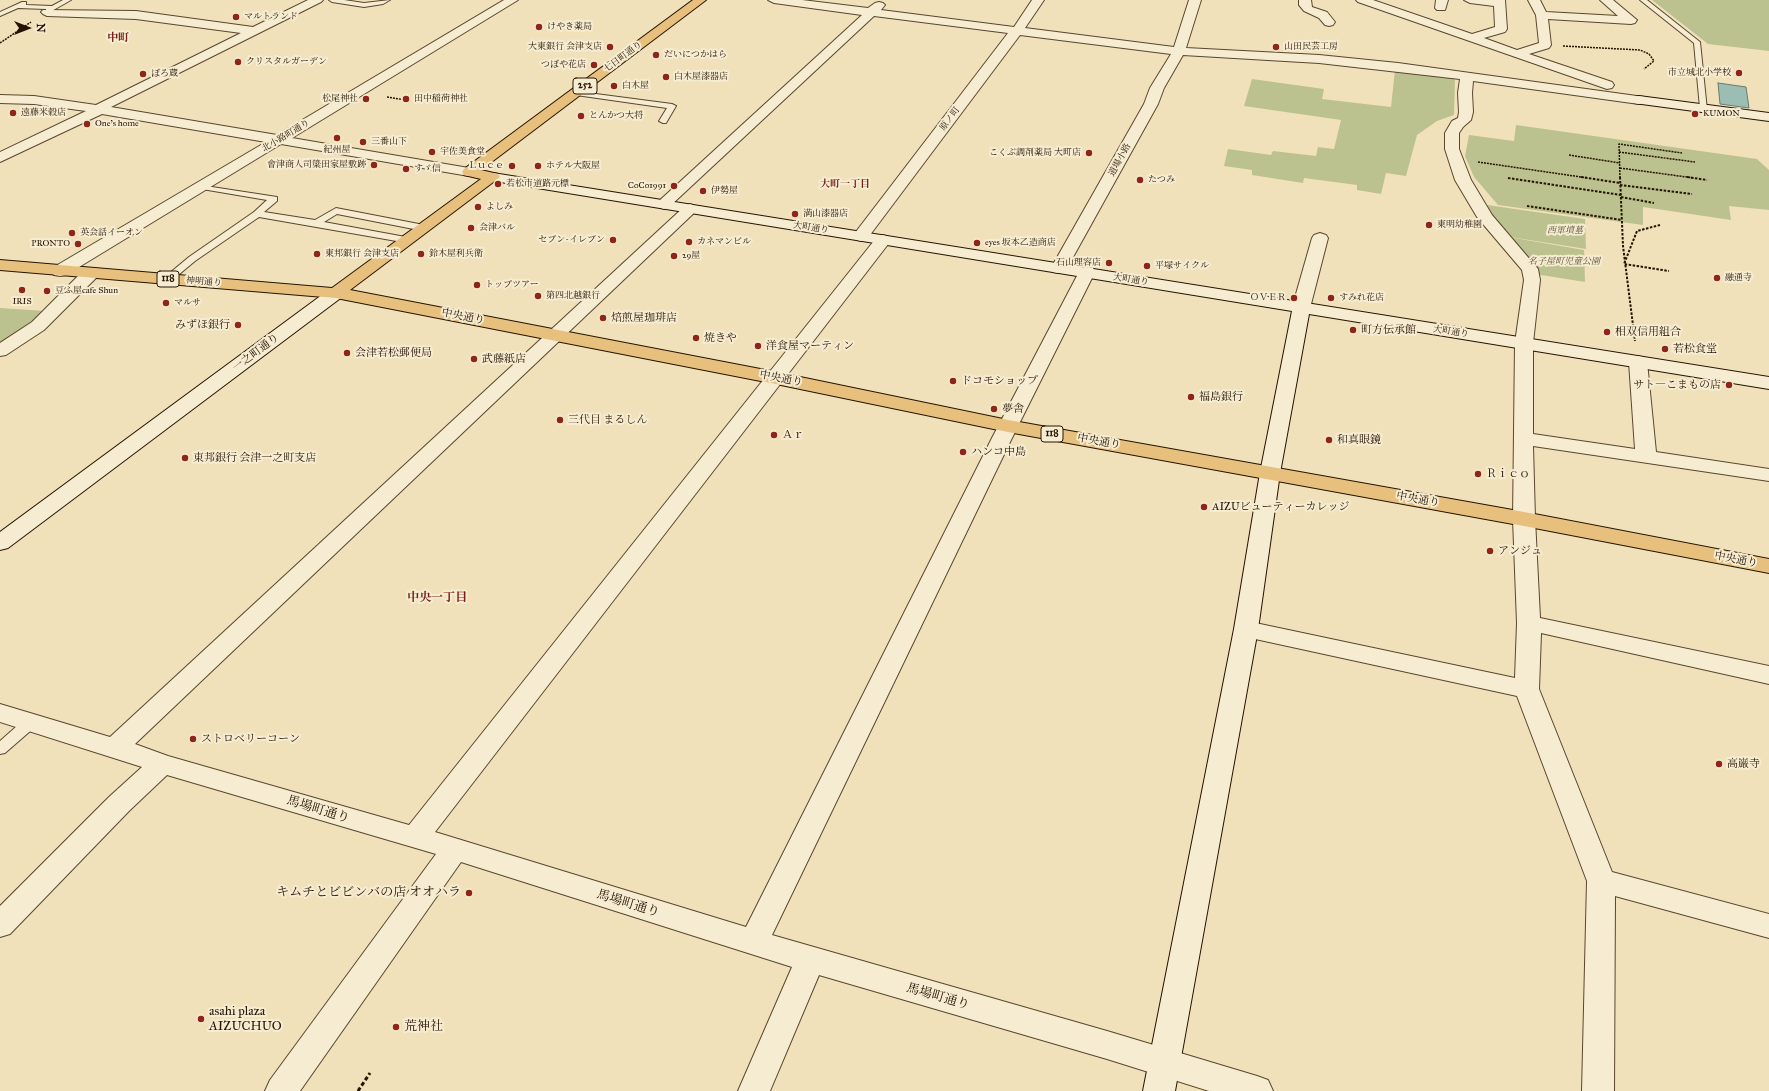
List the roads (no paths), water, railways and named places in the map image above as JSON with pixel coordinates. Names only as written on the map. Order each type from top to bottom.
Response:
[{"type":"highway","name":"七日町通り","points":[[469,172],[700,0]]},
{"type":"highway","points":[[469,172],[493,177]]},
{"type":"highway","name":"一之町通り","points":[[336,293],[493,177]]},
{"type":"highway","name":"神明通り","points":[[0,265],[336,293]]},
{"type":"highway","name":"中央通り","points":[[336,293],[776,378],[1008,426],[1524,519],[1769,566]]},
{"type":"street","points":[[0,158],[94,113],[98,109],[317,0]]},
{"type":"street","name":"北小路町通り","points":[[60,270],[202,187],[512,0]]},
{"type":"street","points":[[774,0],[1178,51],[1319,59],[1467,76],[1769,117]]},
{"type":"street","points":[[664,204],[884,0]]},
{"type":"street","name":"原ノ町","points":[[861,236],[1038,0]]},
{"type":"street","name":"道場小路","points":[[1059,268],[1151,104],[1178,51],[1195,0]]},
{"type":"street","points":[[1305,0],[1308,9],[1323,15],[1329,22]]},
{"type":"street","points":[[1362,0],[1620,90],[1639,100]]},
{"type":"street","points":[[1470,0],[1499,1],[1501,29],[1472,38]]},
{"type":"street","points":[[1516,54],[1545,45],[1542,15],[1534,0]]},
{"type":"street","points":[[1542,15],[1631,20],[1606,0]]},
{"type":"street","points":[[88,13],[106,3]]},
{"type":"street","points":[[51,10],[136,15],[255,31]]},
{"type":"street","points":[[1467,76],[1465,93],[1466,112],[1464,120],[1457,124],[1452,133],[1452,149],[1463,180],[1485,217],[1530,269],[1532,280],[1524,343],[1524,519],[1529,623],[1527,688],[1601,881],[1598,1091]]},
{"type":"street","points":[[0,99],[34,100],[98,109],[469,172]]},
{"type":"street","name":"大町通り","points":[[493,177],[1769,383]]},
{"type":"street","points":[[115,748],[690,209]]},
{"type":"street","points":[[1159,1091],[1246,629],[1270,473],[1301,308],[1320,238]]},
{"type":"street","points":[[413,838],[423,828],[883,240]]},
{"type":"street","points":[[753,943],[1008,426],[1087,272]]},
{"type":"street","points":[[0,351],[38,326],[91,273]]},
{"type":"street","name":"一之町通り","points":[[0,543],[336,293]]},
{"type":"street","points":[[1638,362],[1646,456]]},
{"type":"street","points":[[1523,438],[1769,475]]},
{"type":"street","points":[[1529,623],[1769,675]]},
{"type":"street","points":[[1246,629],[1527,688]]},
{"type":"street","name":"馬場町通り","points":[[0,713],[162,764],[455,849],[753,943],[1164,1062],[1257,1091]]},
{"type":"street","points":[[0,925],[119,804],[162,764]]},
{"type":"street","points":[[281,1091],[455,849]]},
{"type":"street","points":[[1601,881],[1769,926]]},
{"type":"street","points":[[754,1091],[810,960]]},
{"type":"lane","points":[[0,14],[28,0]]},
{"type":"lane","points":[[17,6],[51,10],[68,0]]},
{"type":"lane","points":[[332,0],[364,5],[380,3],[387,0]]},
{"type":"lane","points":[[1643,0],[1697,42],[1704,108]]},
{"type":"lane","points":[[576,93],[672,106],[663,121]]},
{"type":"lane","points":[[168,279],[192,259],[257,214],[274,199],[202,187]]},
{"type":"lane","points":[[316,223],[336,211],[424,228]]},
{"type":"lane","points":[[257,214],[408,240]]},
{"type":"lane","points":[[0,750],[31,722]]},
{"type":"water","points":[[1718,83],[1746,87],[1749,108],[1720,104]]},
{"type":"place","name":"マルトランド","points":[[236,17]]},
{"type":"place","name":"けやき薬局","points":[[539,27]]},
{"type":"place","name":"大東銀行 会津支店","points":[[610,47]]},
{"type":"place","name":"山田民芸工房","points":[[1276,47]]},
{"type":"place","name":"だいにつかはら","points":[[656,55]]},
{"type":"place","name":"クリスタルガーデン","points":[[238,62]]},
{"type":"place","name":"つぼや花店","points":[[594,65]]},
{"type":"place","name":"市立城北小学校","points":[[1739,73]]},
{"type":"place","name":"ぼろ蔵","points":[[143,74]]},
{"type":"place","name":"白木屋漆器店","points":[[666,77]]},
{"type":"place","name":"白木屋","points":[[614,86]]},
{"type":"place","name":"松尾神社","points":[[366,99]]},
{"type":"place","name":"田中稲荷神社","points":[[406,99]]},
{"type":"place","name":"遠藤米穀店","points":[[13,113]]},
{"type":"place","name":"KUMON","points":[[1695,114]]},
{"type":"place","name":"とんかつ大将","points":[[581,116]]},
{"type":"place","name":"One's home","points":[[87,124]]},
{"type":"place","name":"紀州屋","points":[[337,138]]},
{"type":"place","name":"三番山下","points":[[363,142]]},
{"type":"place","name":"宇佐美食堂","points":[[432,152]]},
{"type":"place","name":"こくぶ調剤薬局 大町店","points":[[1089,153]]},
{"type":"place","name":"會津商人司簗田家屋敷跡","points":[[374,165]]},
{"type":"place","name":"Ｌｕｃｅ","points":[[512,166]]},
{"type":"place","name":"ホテル大阪屋","points":[[538,166]]},
{"type":"place","name":"すゞ信","points":[[406,169]]},
{"type":"place","name":"たつみ","points":[[1140,180]]},
{"type":"place","name":"若松市道路元標","points":[[498,184]]},
{"type":"place","name":"CoCo1991","points":[[674,186]]},
{"type":"place","name":"伊勢屋","points":[[703,191]]},
{"type":"place","name":"よしみ","points":[[478,207]]},
{"type":"place","name":"満山漆器店","points":[[795,214]]},
{"type":"place","name":"東明幼稚園","points":[[1429,225]]},
{"type":"place","name":"会津バル","points":[[471,228]]},
{"type":"place","name":"英会話イーオン","points":[[72,233]]},
{"type":"place","name":"セブン-イレブン","points":[[613,240]]},
{"type":"place","name":"カネマンビル","points":[[689,242]]},
{"type":"place","name":"eyes 坂本乙造商店","points":[[977,243]]},
{"type":"place","name":"PRONTO","points":[[78,244]]},
{"type":"place","name":"東邦銀行 会津支店","points":[[317,254]]},
{"type":"place","name":"鈴木屋利兵衛","points":[[421,254]]},
{"type":"place","name":"29屋","points":[[674,256]]},
{"type":"place","name":"石山理容店","points":[[1109,263]]},
{"type":"place","name":"平塚サイクル","points":[[1147,266]]},
{"type":"place","name":"融通寺","points":[[1717,278]]},
{"type":"place","name":"トップツアー","points":[[477,285]]},
{"type":"place","name":"IRIS","points":[[22,290]]},
{"type":"place","name":"豆ふ屋cafe Shun","points":[[47,291]]},
{"type":"place","name":"第四北越銀行","points":[[538,296]]},
{"type":"place","name":"ＯＶＥＲ","points":[[1294,298]]},
{"type":"place","name":"すみれ花店","points":[[1331,298]]},
{"type":"place","name":"マルサ","points":[[166,303]]},
{"type":"place","name":"焙煎屋珈琲店","points":[[603,318]]},
{"type":"place","name":"みずほ銀行","points":[[238,325]]},
{"type":"place","name":"町方伝承館","points":[[1353,330]]},
{"type":"place","name":"相双信用組合","points":[[1607,332]]},
{"type":"place","name":"焼きや","points":[[696,338]]},
{"type":"place","name":"洋食屋マーティン","points":[[758,346]]},
{"type":"place","name":"若松食堂","points":[[1665,349]]},
{"type":"place","name":"会津若松郵便局","points":[[347,353]]},
{"type":"place","name":"武藤紙店","points":[[474,359]]},
{"type":"place","name":"ドコモショップ","points":[[953,381]]},
{"type":"place","name":"サト―こまもの店","points":[[1729,385]]},
{"type":"place","name":"福島銀行","points":[[1191,397]]},
{"type":"place","name":"夢舎","points":[[994,409]]},
{"type":"place","name":"三代目 まるしん","points":[[560,420]]},
{"type":"place","name":"Ａｒ","points":[[774,435]]},
{"type":"place","name":"和真眼鏡","points":[[1329,440]]},
{"type":"place","name":"ハンコ中島","points":[[963,452]]},
{"type":"place","name":"東邦銀行 会津一之町支店","points":[[185,458]]},
{"type":"place","name":"Ｒｉｃｏ","points":[[1478,474]]},
{"type":"place","name":"AIZUビューティーカレッジ","points":[[1204,507]]},
{"type":"place","name":"アンジュ","points":[[1490,551]]},
{"type":"place","name":"ストロベリーコーン","points":[[193,739]]},
{"type":"place","name":"高巌寺","points":[[1719,764]]},
{"type":"place","name":"キムチとビビンバの店 オオハラ","points":[[469,893]]},
{"type":"place","name":"asahi plaza AIZUCHUO","points":[[201,1019]]},
{"type":"place","name":"荒神社","points":[[396,1027]]},
{"type":"district","name":"中町","points":[[118,38]]},
{"type":"district","name":"大町一丁目","points":[[845,185]]},
{"type":"district","name":"中央一丁目","points":[[437,598]]},
{"type":"park label","name":"西軍墳墓","points":[[1565,231]]},
{"type":"park label","name":"名子屋町児童公園","points":[[1564,262]]}]
